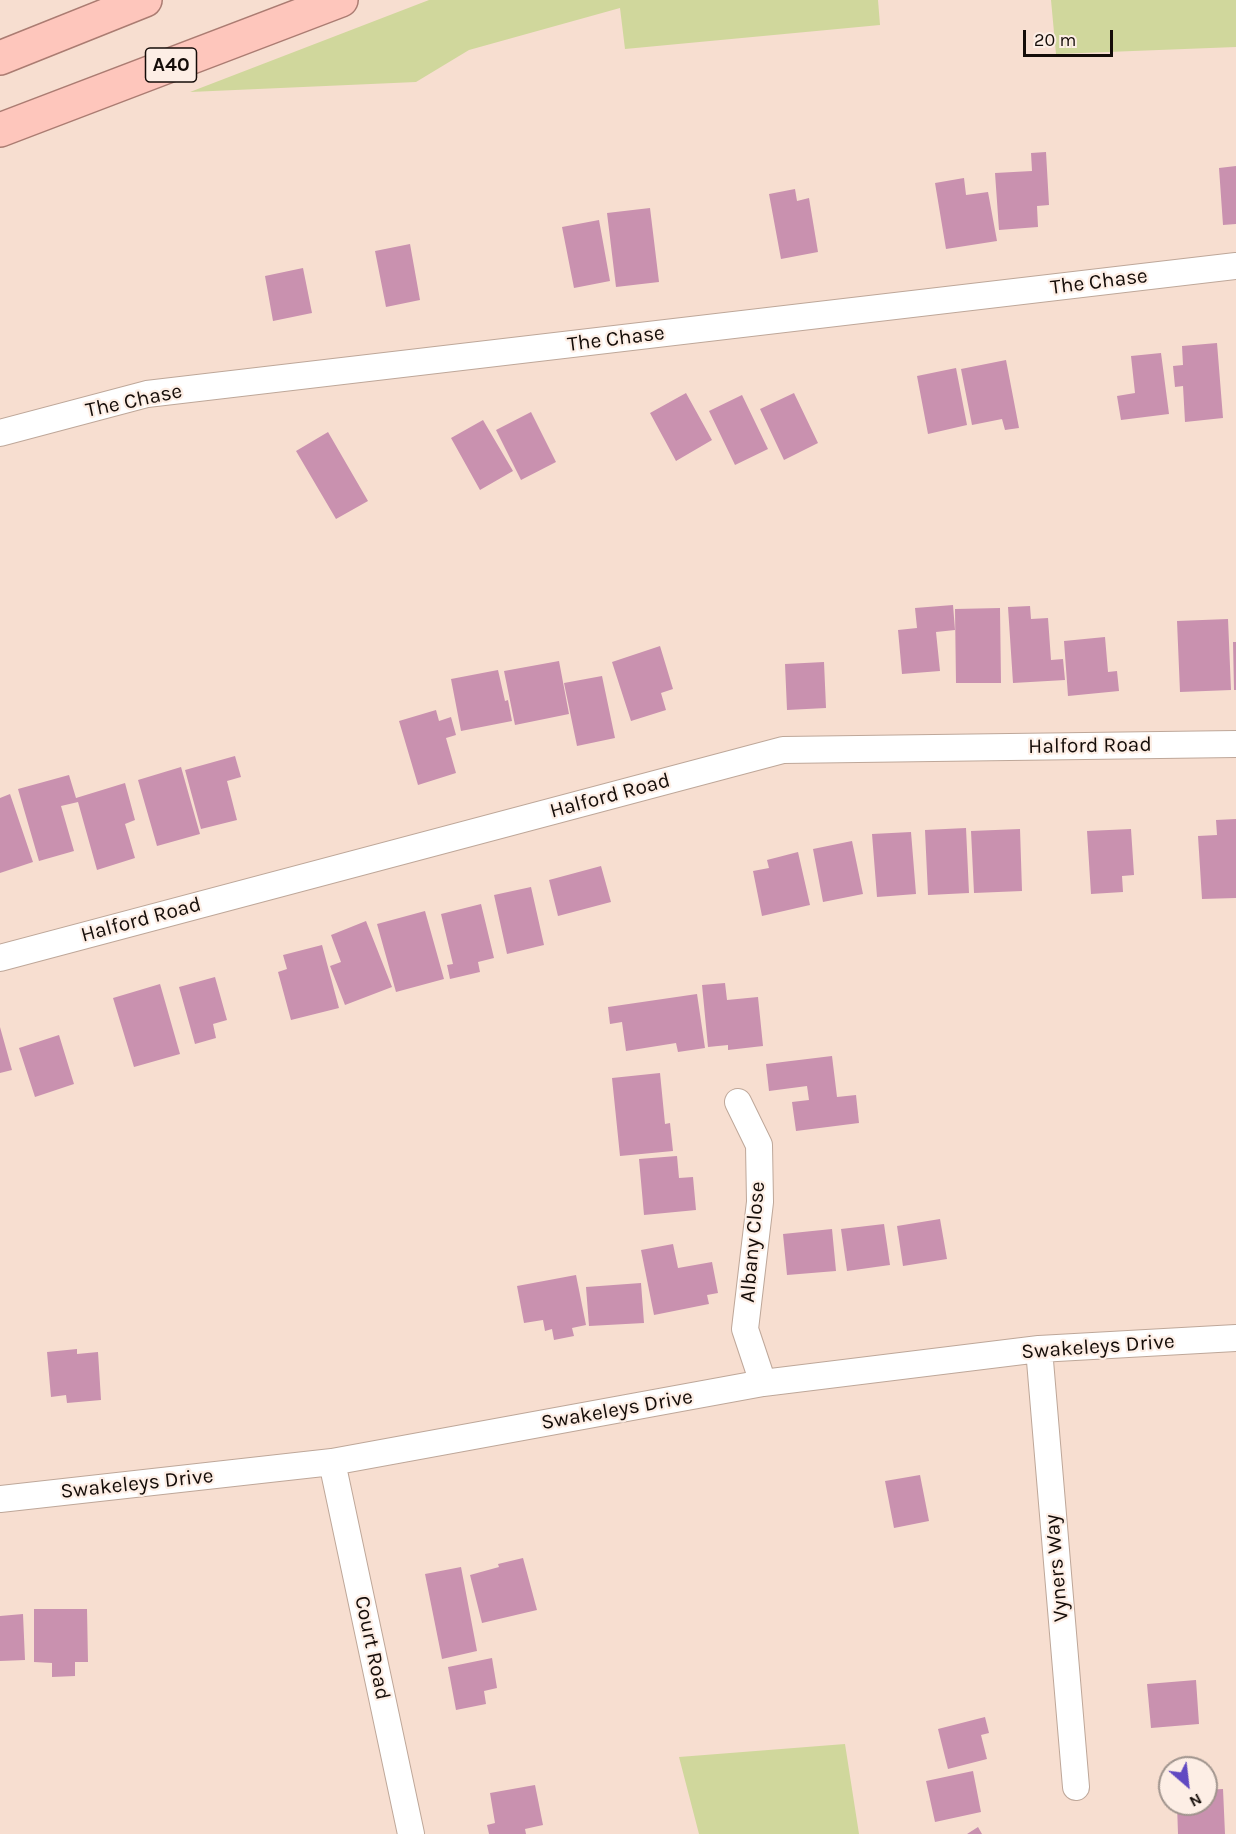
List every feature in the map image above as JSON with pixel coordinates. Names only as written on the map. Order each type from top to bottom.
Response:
[{"type":"highway","points":[[0,58],[145,0]]},
{"type":"highway","name":"A40","points":[[0,130],[341,0]]},
{"type":"street","name":"The Chase","points":[[0,433],[147,394],[1236,266]]},
{"type":"street","name":"Halford Road","points":[[0,958],[783,750],[1236,744]]},
{"type":"street","name":"Albany Close","points":[[738,1102],[759,1145],[760,1202],[745,1329],[764,1383]]},
{"type":"street","name":"Swakeleys Drive","points":[[0,1499],[332,1462],[764,1383],[1038,1349],[1236,1338]]},
{"type":"street","name":"Vyners Way","points":[[1038,1349],[1076,1786]]},
{"type":"street","name":"Court Road","points":[[332,1462],[411,1834]]},
{"type":"green space","points":[[429,0],[878,0],[880,25],[625,49],[620,8],[469,50],[416,82],[190,92]]},
{"type":"green space","points":[[1051,0],[1236,0],[1236,47],[1056,54]]},
{"type":"green space","points":[[845,1744],[859,1834],[699,1834],[679,1757]]},
{"type":"building","points":[[1046,152],[1049,205],[1037,206],[1038,227],[999,230],[995,173],[1032,171],[1031,153]]},
{"type":"building","points":[[1236,166],[1236,224],[1223,225],[1219,168]]},
{"type":"building","points":[[964,178],[966,195],[988,192],[997,241],[946,249],[935,183]]},
{"type":"building","points":[[795,189],[797,201],[809,198],[818,252],[781,259],[769,194]]},
{"type":"building","points":[[650,208],[659,282],[616,287],[607,213]]},
{"type":"building","points":[[599,220],[610,281],[574,288],[562,227]]},
{"type":"building","points":[[410,244],[420,300],[386,307],[375,251]]},
{"type":"building","points":[[303,268],[312,313],[273,321],[265,276]]},
{"type":"building","points":[[1217,343],[1223,418],[1185,422],[1183,386],[1175,387],[1173,366],[1183,365],[1182,346]]},
{"type":"building","points":[[1161,353],[1169,414],[1121,420],[1117,396],[1135,393],[1131,356]]},
{"type":"building","points":[[1006,360],[1019,428],[1005,430],[1002,419],[972,425],[961,369]]},
{"type":"building","points":[[956,368],[967,425],[928,434],[917,376]]},
{"type":"building","points":[[686,393],[712,440],[676,461],[650,413]]},
{"type":"building","points":[[794,393],[818,443],[784,460],[760,409]]},
{"type":"building","points":[[742,395],[768,449],[735,465],[709,411]]},
{"type":"building","points":[[531,412],[556,462],[521,480],[496,430]]},
{"type":"building","points":[[483,420],[513,471],[480,490],[451,438]]},
{"type":"building","points":[[328,432],[368,501],[336,519],[296,451]]},
{"type":"building","points":[[953,605],[955,630],[936,632],[940,671],[902,674],[898,630],[917,628],[915,608]]},
{"type":"building","points":[[1030,606],[1031,619],[1048,618],[1051,660],[1063,659],[1065,680],[1013,683],[1008,607]]},
{"type":"building","points":[[1000,608],[1001,683],[956,683],[955,609]]},
{"type":"building","points":[[1228,619],[1231,690],[1180,692],[1177,621]]},
{"type":"building","points":[[1105,637],[1108,672],[1117,671],[1119,691],[1068,696],[1064,641]]},
{"type":"building","points":[[1233,642],[1236,642],[1236,690],[1234,690]]},
{"type":"building","points":[[660,646],[673,689],[661,693],[666,710],[631,721],[612,662]]},
{"type":"building","points":[[559,661],[569,714],[515,725],[504,671]]},
{"type":"building","points":[[824,662],[826,708],[787,710],[785,664]]},
{"type":"building","points":[[498,670],[512,721],[461,731],[451,679]]},
{"type":"building","points":[[602,676],[615,738],[577,746],[564,683]]},
{"type":"building","points":[[436,710],[439,721],[451,717],[456,735],[446,738],[456,773],[418,785],[399,721]]},
{"type":"building","points":[[235,756],[241,777],[227,781],[237,820],[201,829],[185,770]]},
{"type":"building","points":[[181,767],[200,834],[157,846],[138,780]]},
{"type":"building","points":[[69,775],[76,798],[125,783],[135,820],[125,824],[135,858],[97,870],[78,802],[61,806],[74,851],[39,861],[18,789]]},
{"type":"building","points":[[10,794],[33,862],[0,873],[0,798]]},
{"type":"building","points":[[1236,819],[1236,898],[1202,899],[1198,836],[1217,835],[1216,820]]},
{"type":"building","points":[[966,828],[969,893],[928,895],[925,830]]},
{"type":"building","points":[[1020,829],[1022,891],[974,893],[971,831]]},
{"type":"building","points":[[1131,829],[1134,875],[1122,876],[1123,892],[1091,894],[1087,831]]},
{"type":"building","points":[[911,832],[916,894],[877,897],[872,834]]},
{"type":"building","points":[[852,841],[863,894],[823,902],[813,849]]},
{"type":"building","points":[[798,852],[810,905],[762,916],[753,871],[769,868],[767,860]]},
{"type":"building","points":[[601,866],[611,902],[558,916],[549,880]]},
{"type":"building","points":[[531,887],[544,945],[507,954],[494,895]]},
{"type":"building","points":[[481,904],[494,958],[478,962],[480,972],[450,979],[447,965],[453,964],[441,914]]},
{"type":"building","points":[[425,911],[444,979],[396,992],[377,924]]},
{"type":"building","points":[[366,921],[392,987],[345,1005],[330,966],[341,962],[331,935]]},
{"type":"building","points":[[322,945],[339,1008],[291,1020],[278,972],[287,969],[283,955]]},
{"type":"building","points":[[215,977],[227,1020],[213,1024],[216,1038],[195,1044],[179,987]]},
{"type":"building","points":[[725,983],[727,1000],[758,997],[763,1046],[728,1050],[728,1045],[708,1047],[702,985]]},
{"type":"building","points":[[160,984],[180,1054],[134,1067],[113,998]]},
{"type":"building","points":[[697,994],[705,1048],[678,1052],[676,1043],[626,1051],[622,1022],[610,1024],[608,1007]]},
{"type":"building","points":[[0,1027],[12,1070],[0,1073]]},
{"type":"building","points":[[59,1035],[74,1084],[35,1097],[19,1048]]},
{"type":"building","points":[[832,1056],[837,1097],[856,1095],[859,1123],[796,1131],[792,1102],[809,1100],[807,1086],[769,1091],[766,1064]]},
{"type":"building","points":[[660,1073],[665,1124],[670,1123],[673,1151],[620,1156],[612,1078]]},
{"type":"building","points":[[677,1156],[679,1178],[693,1177],[696,1210],[644,1215],[639,1159]]},
{"type":"building","points":[[940,1219],[947,1259],[903,1266],[897,1226]]},
{"type":"building","points":[[884,1224],[890,1265],[847,1271],[841,1229]]},
{"type":"building","points":[[832,1229],[836,1271],[787,1275],[783,1234]]},
{"type":"building","points":[[673,1244],[678,1268],[712,1262],[718,1293],[707,1295],[709,1304],[654,1315],[641,1250]]},
{"type":"building","points":[[576,1275],[586,1325],[572,1328],[574,1336],[554,1340],[552,1329],[545,1331],[543,1320],[524,1323],[517,1286]]},
{"type":"building","points":[[641,1283],[644,1323],[589,1326],[586,1287]]},
{"type":"building","points":[[77,1349],[77,1354],[98,1352],[101,1400],[67,1403],[66,1395],[51,1397],[47,1352]]},
{"type":"building","points":[[920,1475],[929,1521],[894,1528],[885,1481]]},
{"type":"building","points":[[523,1558],[537,1610],[482,1623],[470,1575],[499,1567],[498,1564]]},
{"type":"building","points":[[461,1567],[477,1651],[442,1659],[425,1574]]},
{"type":"building","points":[[34,1609],[87,1609],[88,1662],[75,1662],[75,1676],[52,1677],[52,1663],[34,1662]]},
{"type":"building","points":[[23,1614],[25,1660],[0,1661],[0,1616]]},
{"type":"building","points":[[492,1658],[497,1688],[484,1691],[486,1704],[456,1710],[448,1667]]},
{"type":"building","points":[[1196,1680],[1199,1724],[1151,1728],[1147,1684]]},
{"type":"building","points":[[985,1717],[989,1733],[981,1735],[987,1759],[948,1769],[938,1729]]},
{"type":"building","points":[[973,1771],[981,1812],[935,1822],[926,1781]]},
{"type":"building","points":[[535,1785],[543,1825],[525,1829],[526,1834],[489,1834],[487,1825],[495,1823],[490,1793]]},
{"type":"building","points":[[1218,1789],[1223,1789],[1225,1834],[1178,1834],[1177,1816],[1218,1816]]},
{"type":"building","points":[[978,1827],[982,1834],[967,1834]]}]
